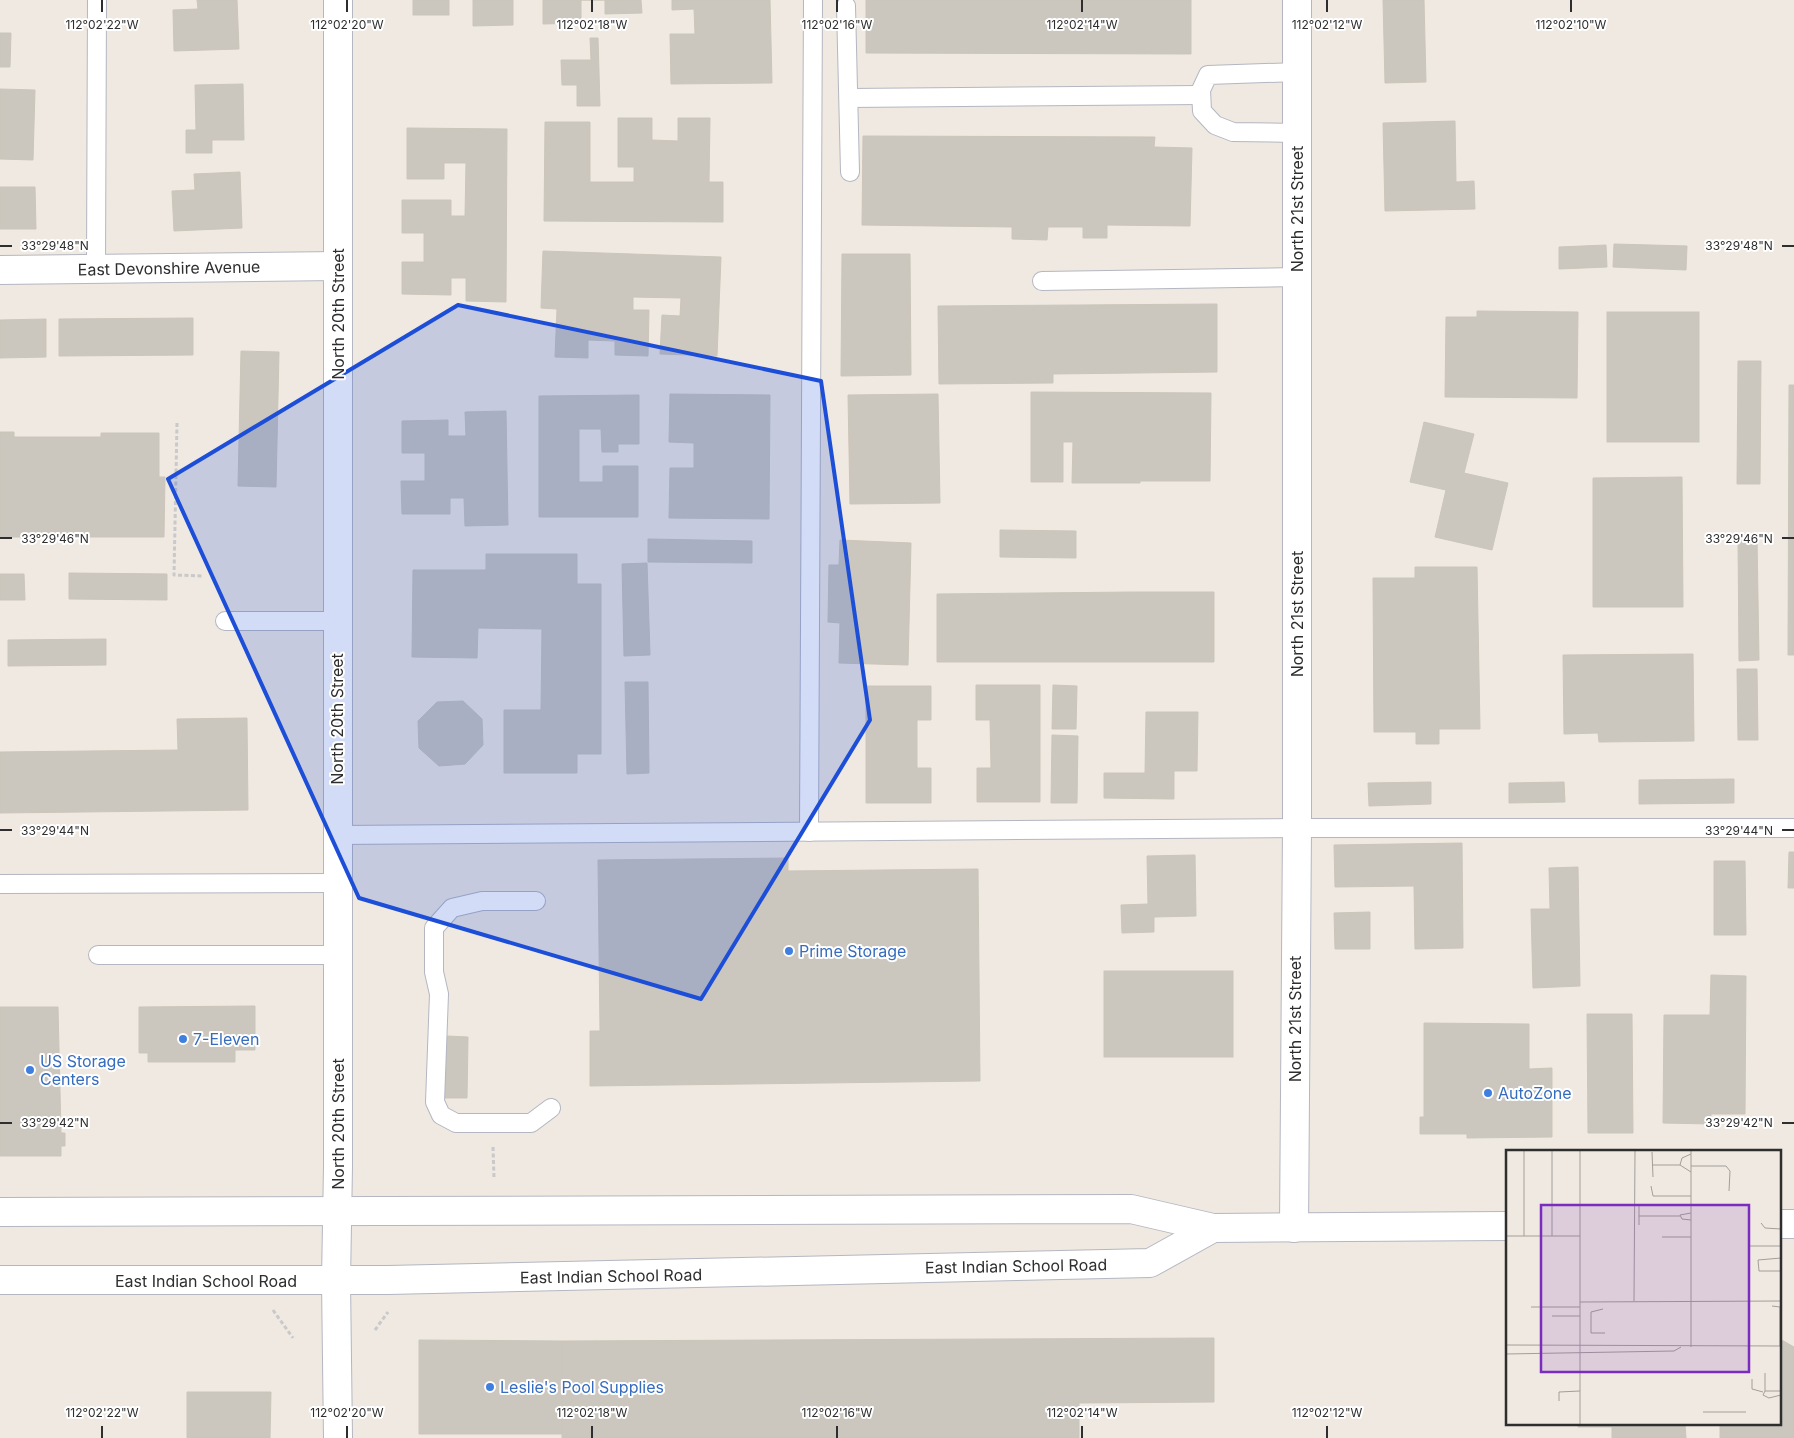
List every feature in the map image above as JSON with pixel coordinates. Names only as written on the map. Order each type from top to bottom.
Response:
[{"type":"street","name":"North 20th Street","points":[[338,0],[338,1210],[336,1281],[338,1438]]},
{"type":"street","name":"North 21st Street","points":[[1294,1228],[1297,828],[1297,0]]},
{"type":"street","name":"East Devonshire Avenue","points":[[0,270],[338,266]]},
{"type":"street","name":"East Indian School Road","points":[[0,1212],[1131,1209],[1213,1228],[1506,1226]]},
{"type":"street","name":"East Indian School Road","points":[[0,1280],[336,1281],[1150,1263],[1213,1228]]},
{"type":"lane","points":[[96,269],[97,0]]},
{"type":"lane","points":[[808,832],[812,0]]},
{"type":"lane","points":[[846,6],[850,172]]},
{"type":"lane","points":[[1297,72],[1208,75],[1201,90],[1202,111],[1215,125],[1233,132],[1297,133]]},
{"type":"lane","points":[[849,98],[1201,95]]},
{"type":"lane","points":[[1042,281],[1297,277]]},
{"type":"lane","points":[[225,621],[338,621]]},
{"type":"lane","points":[[337,836],[1297,828],[1794,828]]},
{"type":"lane","points":[[0,884],[338,883]]},
{"type":"lane","points":[[536,901],[482,901],[452,908],[434,928],[434,972],[439,994],[435,1102],[441,1115],[456,1123],[531,1123],[551,1108]]},
{"type":"lane","points":[[98,955],[338,955]]},
{"type":"path","points":[[177,423],[174,575],[202,576]]},
{"type":"path","points":[[492,1143],[494,1178]]},
{"type":"path","points":[[272,1309],[293,1338]]},
{"type":"path","points":[[375,1330],[388,1312]]},
{"type":"highlighted area","points":[[458,305],[821,381],[870,720],[701,999],[359,898],[168,479]]},
{"type":"building","points":[[197,0],[237,0],[239,49],[174,51],[173,10],[198,9]]},
{"type":"building","points":[[413,0],[449,0],[449,15],[413,15]]},
{"type":"building","points":[[473,0],[513,0],[513,25],[473,26]]},
{"type":"building","points":[[543,0],[581,0],[581,23],[543,24]]},
{"type":"building","points":[[605,0],[641,0],[642,13],[605,14]]},
{"type":"building","points":[[672,0],[770,0],[772,83],[671,84],[670,34],[695,34],[694,9],[672,10]]},
{"type":"building","points":[[866,0],[1191,0],[1191,54],[866,53]]},
{"type":"building","points":[[1383,0],[1424,0],[1426,82],[1385,83]]},
{"type":"building","points":[[0,33],[11,33],[10,67],[0,67]]},
{"type":"building","points":[[590,38],[598,38],[600,106],[577,106],[577,85],[562,85],[561,60],[591,60]]},
{"type":"building","points":[[243,84],[244,140],[212,140],[212,153],[186,153],[186,130],[196,130],[195,85]]},
{"type":"building","points":[[0,89],[35,90],[33,160],[0,159]]},
{"type":"building","points":[[618,118],[652,118],[652,140],[678,141],[678,118],[710,118],[709,182],[723,182],[723,222],[544,221],[545,122],[590,122],[590,182],[634,182],[634,167],[618,167]]},
{"type":"building","points":[[1455,121],[1456,182],[1474,181],[1475,209],[1385,211],[1383,123]]},
{"type":"building","points":[[407,128],[507,129],[506,302],[466,301],[466,278],[451,278],[451,295],[402,294],[402,262],[424,262],[424,233],[402,233],[402,200],[451,200],[451,216],[465,216],[466,163],[444,163],[444,179],[407,179]]},
{"type":"building","points":[[863,136],[1155,137],[1154,147],[1192,148],[1190,226],[1107,225],[1107,238],[1083,238],[1083,227],[1048,227],[1047,240],[1012,239],[1012,227],[862,225]]},
{"type":"building","points":[[240,172],[242,228],[174,231],[172,191],[195,190],[194,174]]},
{"type":"building","points":[[0,187],[35,187],[36,229],[0,229]]},
{"type":"building","points":[[1614,244],[1687,246],[1686,270],[1613,267]]},
{"type":"building","points":[[1606,245],[1607,267],[1559,269],[1559,247]]},
{"type":"building","points":[[543,251],[721,257],[717,356],[660,354],[662,315],[680,316],[681,298],[633,297],[633,310],[649,310],[648,356],[615,355],[615,341],[588,340],[588,358],[555,357],[557,309],[541,308]]},
{"type":"building","points":[[842,254],[910,254],[911,375],[841,376]]},
{"type":"building","points":[[1217,304],[1217,372],[1053,374],[1053,383],[939,384],[938,306]]},
{"type":"building","points":[[1477,311],[1578,312],[1577,398],[1445,397],[1446,317],[1477,317]]},
{"type":"building","points":[[1607,312],[1699,312],[1699,442],[1607,442]]},
{"type":"building","points":[[193,318],[193,355],[59,356],[59,319]]},
{"type":"building","points":[[46,319],[46,357],[0,358],[0,320]]},
{"type":"building","points":[[241,351],[279,352],[276,487],[238,486]]},
{"type":"building","points":[[1738,361],[1761,361],[1760,484],[1737,484]]},
{"type":"building","points":[[1789,385],[1794,385],[1794,655],[1788,655]]},
{"type":"building","points":[[1031,392],[1211,393],[1210,481],[1072,483],[1073,442],[1063,442],[1063,482],[1031,482]]},
{"type":"building","points":[[670,394],[770,395],[769,519],[669,518],[670,468],[694,468],[694,443],[669,442]]},
{"type":"building","points":[[938,394],[940,503],[850,504],[848,395]]},
{"type":"building","points":[[639,395],[639,444],[618,444],[618,452],[602,452],[601,429],[579,429],[579,482],[603,482],[603,466],[638,466],[638,517],[539,517],[539,396]]},
{"type":"building","points":[[506,411],[508,525],[465,526],[464,498],[450,498],[450,514],[402,514],[401,481],[425,481],[425,453],[402,453],[402,421],[448,420],[448,436],[466,436],[465,412]]},
{"type":"building","points":[[1424,422],[1474,434],[1464,473],[1508,483],[1492,550],[1435,537],[1446,490],[1410,482]]},
{"type":"building","points":[[0,432],[14,432],[14,437],[101,437],[101,433],[159,433],[159,477],[165,477],[164,537],[0,537]]},
{"type":"building","points":[[1682,477],[1683,607],[1593,607],[1593,478]]},
{"type":"building","points":[[1000,530],[1076,531],[1076,558],[1000,557]]},
{"type":"building","points":[[1738,538],[1757,538],[1759,660],[1739,661]]},
{"type":"building","points":[[648,539],[752,541],[752,563],[648,562]]},
{"type":"building","points":[[840,540],[911,543],[908,665],[839,663],[840,623],[828,622],[829,565],[839,565]]},
{"type":"building","points":[[486,554],[577,554],[577,584],[601,584],[601,754],[577,754],[577,773],[504,773],[504,710],[541,710],[542,629],[478,628],[477,658],[412,657],[413,570],[486,570]]},
{"type":"building","points":[[647,563],[650,655],[624,656],[622,564]]},
{"type":"building","points":[[1415,567],[1477,567],[1480,729],[1439,729],[1439,744],[1416,744],[1416,732],[1374,732],[1373,578],[1415,578]]},
{"type":"building","points":[[69,573],[167,574],[167,600],[69,599]]},
{"type":"building","points":[[0,574],[24,574],[25,600],[0,600]]},
{"type":"building","points":[[1214,592],[1214,662],[937,662],[937,594]]},
{"type":"building","points":[[106,639],[106,665],[8,666],[8,640]]},
{"type":"building","points":[[1693,654],[1694,741],[1599,742],[1598,733],[1564,734],[1563,655]]},
{"type":"building","points":[[1737,669],[1757,669],[1758,740],[1738,740]]},
{"type":"building","points":[[625,682],[648,682],[649,773],[627,774]]},
{"type":"building","points":[[976,685],[1040,685],[1040,802],[977,802],[977,768],[991,768],[990,720],[976,720]]},
{"type":"building","points":[[1053,685],[1077,686],[1076,729],[1052,729]]},
{"type":"building","points":[[866,686],[931,686],[931,720],[917,720],[917,768],[931,768],[931,803],[866,803]]},
{"type":"building","points":[[463,701],[482,719],[483,745],[465,764],[439,766],[419,748],[418,721],[437,702]]},
{"type":"building","points":[[1146,712],[1198,712],[1197,771],[1174,771],[1174,799],[1104,798],[1104,773],[1145,773]]},
{"type":"building","points":[[247,718],[248,810],[0,813],[0,752],[178,750],[177,719]]},
{"type":"building","points":[[1052,735],[1078,736],[1077,803],[1051,803]]},
{"type":"building","points":[[1734,779],[1734,803],[1639,804],[1639,780]]},
{"type":"building","points":[[1431,782],[1431,804],[1369,806],[1368,783]]},
{"type":"building","points":[[1564,782],[1565,802],[1509,803],[1509,783]]},
{"type":"building","points":[[1462,843],[1463,948],[1415,949],[1414,886],[1335,887],[1334,845]]},
{"type":"building","points":[[1789,852],[1794,852],[1794,888],[1788,888]]},
{"type":"building","points":[[1195,855],[1196,916],[1154,917],[1154,932],[1122,933],[1121,905],[1148,904],[1147,856]]},
{"type":"building","name":"Prime Storage","points":[[788,858],[788,871],[978,869],[980,1081],[590,1086],[590,1031],[600,1031],[598,860]]},
{"type":"building","points":[[1714,861],[1745,861],[1746,935],[1714,935]]},
{"type":"building","points":[[1578,867],[1580,986],[1533,988],[1531,909],[1550,909],[1549,868]]},
{"type":"building","points":[[1370,912],[1370,949],[1335,949],[1334,913]]},
{"type":"building","points":[[1104,971],[1233,971],[1233,1057],[1104,1057]]},
{"type":"building","points":[[1711,975],[1746,976],[1745,1114],[1711,1114],[1711,1124],[1663,1123],[1664,1015],[1710,1015]]},
{"type":"building","points":[[255,1006],[255,1050],[235,1050],[235,1062],[148,1062],[148,1053],[139,1053],[139,1007]]},
{"type":"building","name":"US Storage Centers","points":[[0,1007],[58,1007],[61,1133],[65,1133],[65,1146],[61,1146],[61,1156],[0,1156]]},
{"type":"building","points":[[1587,1014],[1632,1014],[1633,1133],[1588,1133]]},
{"type":"building","name":"AutoZone","points":[[1424,1023],[1529,1024],[1529,1069],[1552,1068],[1552,1137],[1467,1138],[1467,1134],[1420,1134],[1420,1117],[1424,1117]]},
{"type":"building","points":[[447,1036],[468,1037],[467,1098],[445,1098]]},
{"type":"building","points":[[1214,1338],[1214,1402],[1079,1403],[1079,1438],[562,1438],[562,1341]]},
{"type":"building","name":"Leslie's Pool Supplies","points":[[419,1340],[562,1341],[562,1434],[419,1434]]},
{"type":"building","points":[[1782,1340],[1794,1347],[1794,1438],[1720,1438],[1720,1426],[1782,1426]]},
{"type":"building","points":[[187,1392],[271,1392],[270,1438],[187,1438]]},
{"type":"building","points":[[1685,1426],[1686,1438],[1612,1438],[1612,1427],[1578,1427]]},
{"type":"place","name":"Prime Storage","points":[[789,951]]},
{"type":"place","name":"7-Eleven","points":[[183,1039]]},
{"type":"place","name":"US Storage Centers","points":[[30,1070]]},
{"type":"place","name":"AutoZone","points":[[1488,1093]]},
{"type":"place","name":"Leslie's Pool Supplies","points":[[490,1387]]}]
